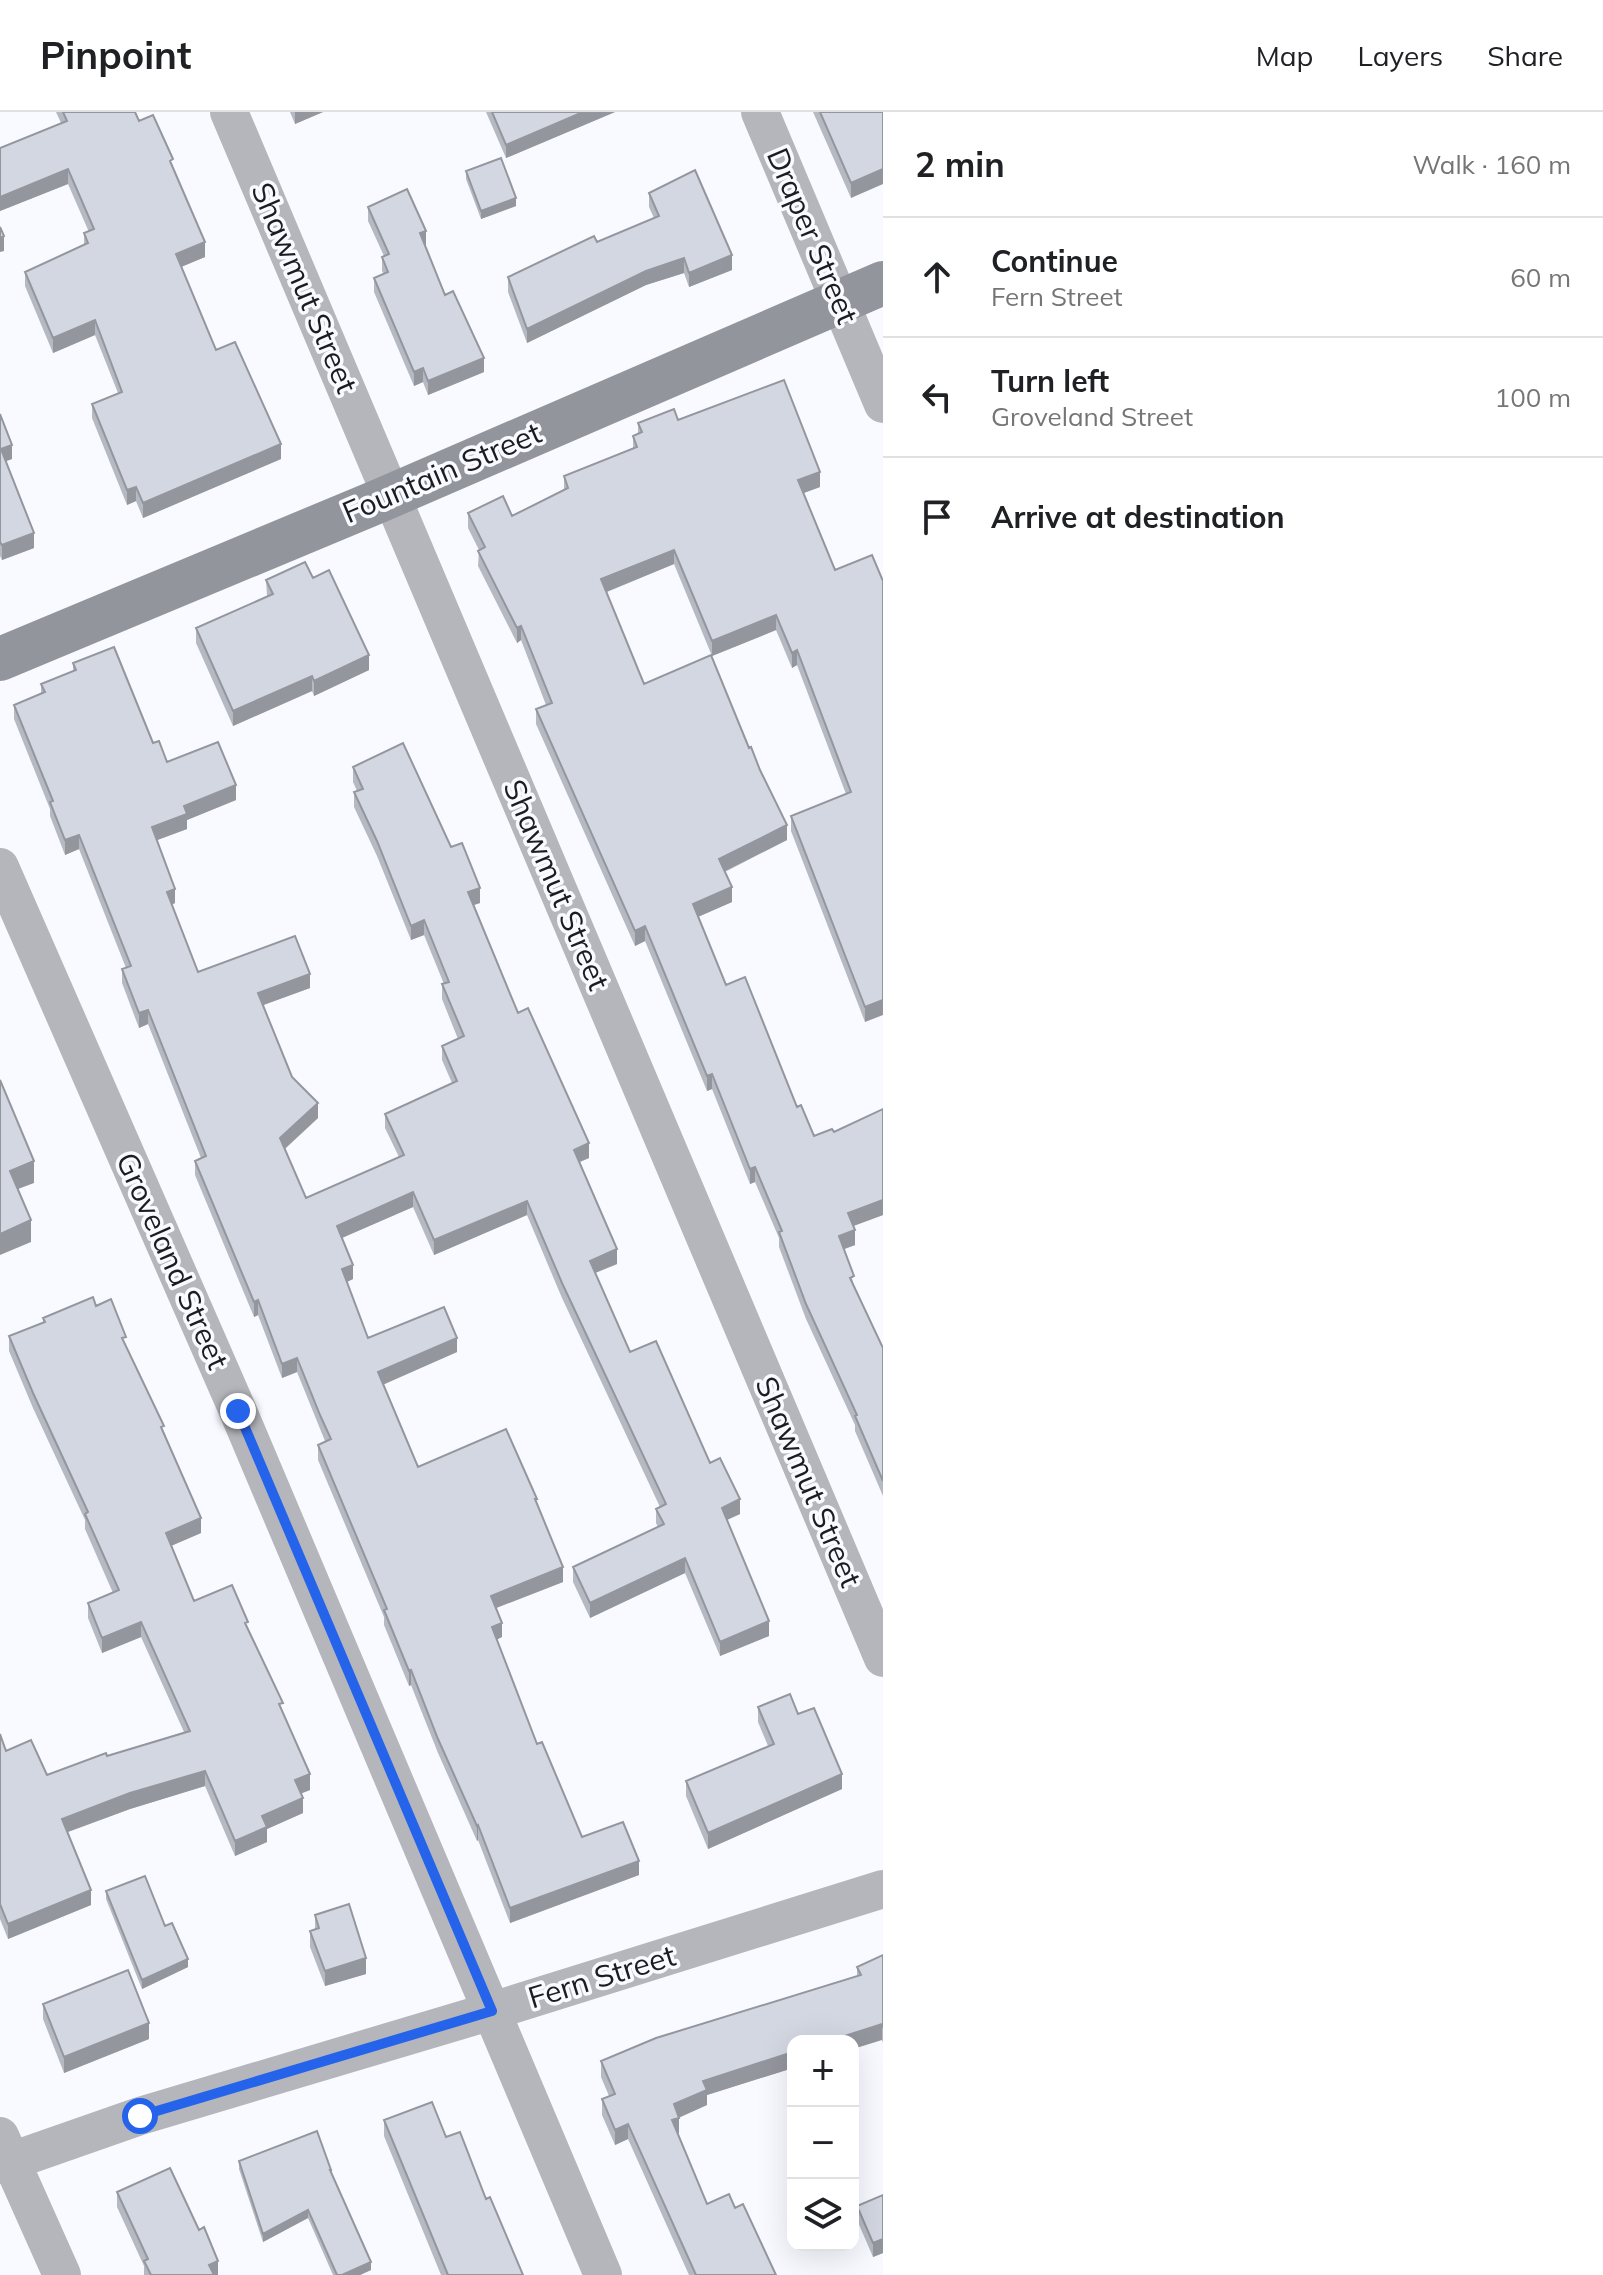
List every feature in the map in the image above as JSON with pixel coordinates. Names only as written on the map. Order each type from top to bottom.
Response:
[{"type":"street","name":"Shawmut Street","points":[[229,112],[883,1658]]},
{"type":"street","name":"Draper Street","points":[[760,112],[883,404]]},
{"type":"street","name":"Fountain Street","points":[[0,659],[392,495],[883,283]]},
{"type":"street","name":"Groveland Street","points":[[0,867],[238,1411],[603,2275]]},
{"type":"street","name":"Fern Street","points":[[3,2154],[492,2011],[883,1889]]},
{"type":"street","points":[[3,2154],[62,2275]]},
{"type":"building","points":[[63,112],[135,112],[139,121],[153,115],[205,242],[176,254],[216,350],[235,342],[281,444],[143,503],[136,487],[127,490],[92,404],[122,392],[95,320],[53,338],[25,272],[88,243],[84,233],[94,229],[68,169],[0,197],[0,148],[67,121]]},
{"type":"building","points":[[492,112],[583,112],[506,145]]},
{"type":"building","points":[[820,112],[883,112],[883,169],[851,183]]},
{"type":"building","points":[[501,158],[516,198],[481,211],[466,171]]},
{"type":"building","points":[[695,170],[732,255],[689,273],[684,258],[646,271],[527,329],[508,277],[594,236],[597,242],[659,216],[649,193]]},
{"type":"building","points":[[407,189],[426,231],[420,233],[445,295],[453,291],[484,358],[428,381],[423,368],[414,372],[374,278],[388,272],[382,257],[389,254],[368,207]]},
{"type":"building","points":[[784,380],[820,472],[798,480],[835,570],[872,555],[883,581],[883,1000],[865,1007],[791,816],[851,792],[797,650],[792,653],[776,615],[712,641],[674,550],[601,579],[644,684],[711,655],[749,748],[787,825],[719,859],[732,887],[693,904],[726,985],[745,977],[797,1107],[801,1105],[814,1136],[832,1129],[834,1132],[883,1109],[883,1200],[848,1213],[855,1230],[839,1236],[854,1276],[850,1278],[883,1348],[883,1481],[857,1415],[806,1304],[779,1232],[782,1231],[755,1167],[750,1169],[712,1074],[707,1076],[645,926],[635,931],[536,709],[552,703],[521,626],[517,628],[478,551],[485,547],[468,513],[503,496],[512,516],[568,488],[564,476],[637,447],[633,436],[642,432],[638,423],[674,409],[678,420]]},
{"type":"building","points":[[0,414],[12,445],[1,449],[34,533],[2,545],[0,542]]},
{"type":"building","points":[[305,562],[313,578],[329,570],[369,655],[314,681],[312,676],[233,711],[196,628],[273,594],[266,580]]},
{"type":"building","points":[[114,647],[153,743],[159,741],[167,762],[218,742],[236,785],[184,806],[187,814],[152,827],[175,889],[167,892],[198,972],[295,936],[310,974],[258,993],[292,1077],[318,1103],[280,1138],[306,1198],[404,1155],[385,1114],[457,1081],[442,1046],[464,1036],[442,984],[449,982],[424,920],[411,926],[354,792],[363,789],[353,767],[403,743],[451,847],[462,843],[480,888],[468,892],[518,1013],[528,1008],[589,1143],[574,1150],[617,1249],[590,1261],[630,1352],[656,1341],[710,1463],[720,1458],[740,1499],[722,1508],[769,1621],[720,1642],[685,1558],[590,1603],[573,1567],[664,1524],[656,1509],[666,1504],[527,1201],[434,1240],[413,1192],[337,1226],[353,1265],[342,1269],[368,1338],[444,1307],[457,1338],[378,1372],[418,1467],[506,1429],[563,1567],[491,1596],[502,1623],[492,1627],[537,1744],[542,1742],[582,1837],[623,1822],[639,1861],[510,1908],[478,1825],[409,1671],[384,1610],[387,1609],[318,1445],[331,1439],[297,1358],[282,1364],[258,1300],[254,1302],[195,1161],[206,1156],[148,1010],[139,1013],[122,969],[131,966],[79,835],[65,840],[50,802],[53,801],[14,705],[45,692],[41,684],[76,670],[73,663]]},
{"type":"building","points":[[0,1080],[34,1161],[10,1171],[31,1220],[0,1234]]},
{"type":"building","points":[[93,1297],[96,1306],[111,1299],[126,1337],[122,1338],[164,1426],[161,1427],[201,1518],[166,1533],[194,1601],[232,1585],[248,1622],[245,1623],[283,1703],[279,1704],[310,1774],[295,1780],[303,1798],[262,1816],[267,1827],[235,1841],[205,1771],[130,1793],[62,1819],[91,1890],[8,1924],[0,1904],[0,1734],[6,1751],[31,1740],[47,1775],[106,1753],[107,1756],[190,1731],[141,1622],[102,1638],[88,1603],[119,1590],[85,1514],[88,1512],[9,1336],[45,1322],[43,1318]]},
{"type":"building","points":[[790,1694],[798,1714],[814,1708],[842,1774],[708,1833],[686,1781],[774,1744],[758,1707]]},
{"type":"building","points":[[145,1876],[165,1926],[172,1923],[188,1959],[142,1980],[106,1891]]},
{"type":"building","points":[[349,1904],[366,1958],[325,1971],[310,1931],[319,1928],[315,1915]]},
{"type":"building","points":[[883,1955],[883,2028],[882,2024],[848,2035],[787,2035],[787,2054],[703,2081],[707,2090],[674,2104],[679,2118],[672,2120],[707,2204],[729,2194],[735,2208],[743,2204],[776,2275],[696,2275],[628,2124],[615,2130],[602,2099],[615,2094],[601,2061],[656,2038],[861,1975],[857,1967]]},
{"type":"building","points":[[128,1970],[149,2023],[64,2057],[43,2004]]},
{"type":"building","points":[[432,2102],[446,2137],[460,2132],[486,2199],[490,2197],[523,2275],[448,2275],[384,2120]]},
{"type":"building","points":[[317,2131],[330,2170],[371,2262],[342,2275],[337,2275],[308,2210],[263,2234],[239,2161]]},
{"type":"building","points":[[170,2168],[199,2230],[204,2227],[218,2261],[209,2265],[214,2275],[151,2275],[144,2261],[148,2259],[117,2192]]},
{"type":"building","points":[[883,2195],[883,2239],[873,2243],[859,2205]]},
{"type":"route","points":[[140,2116],[492,2011],[238,1411]]}]
